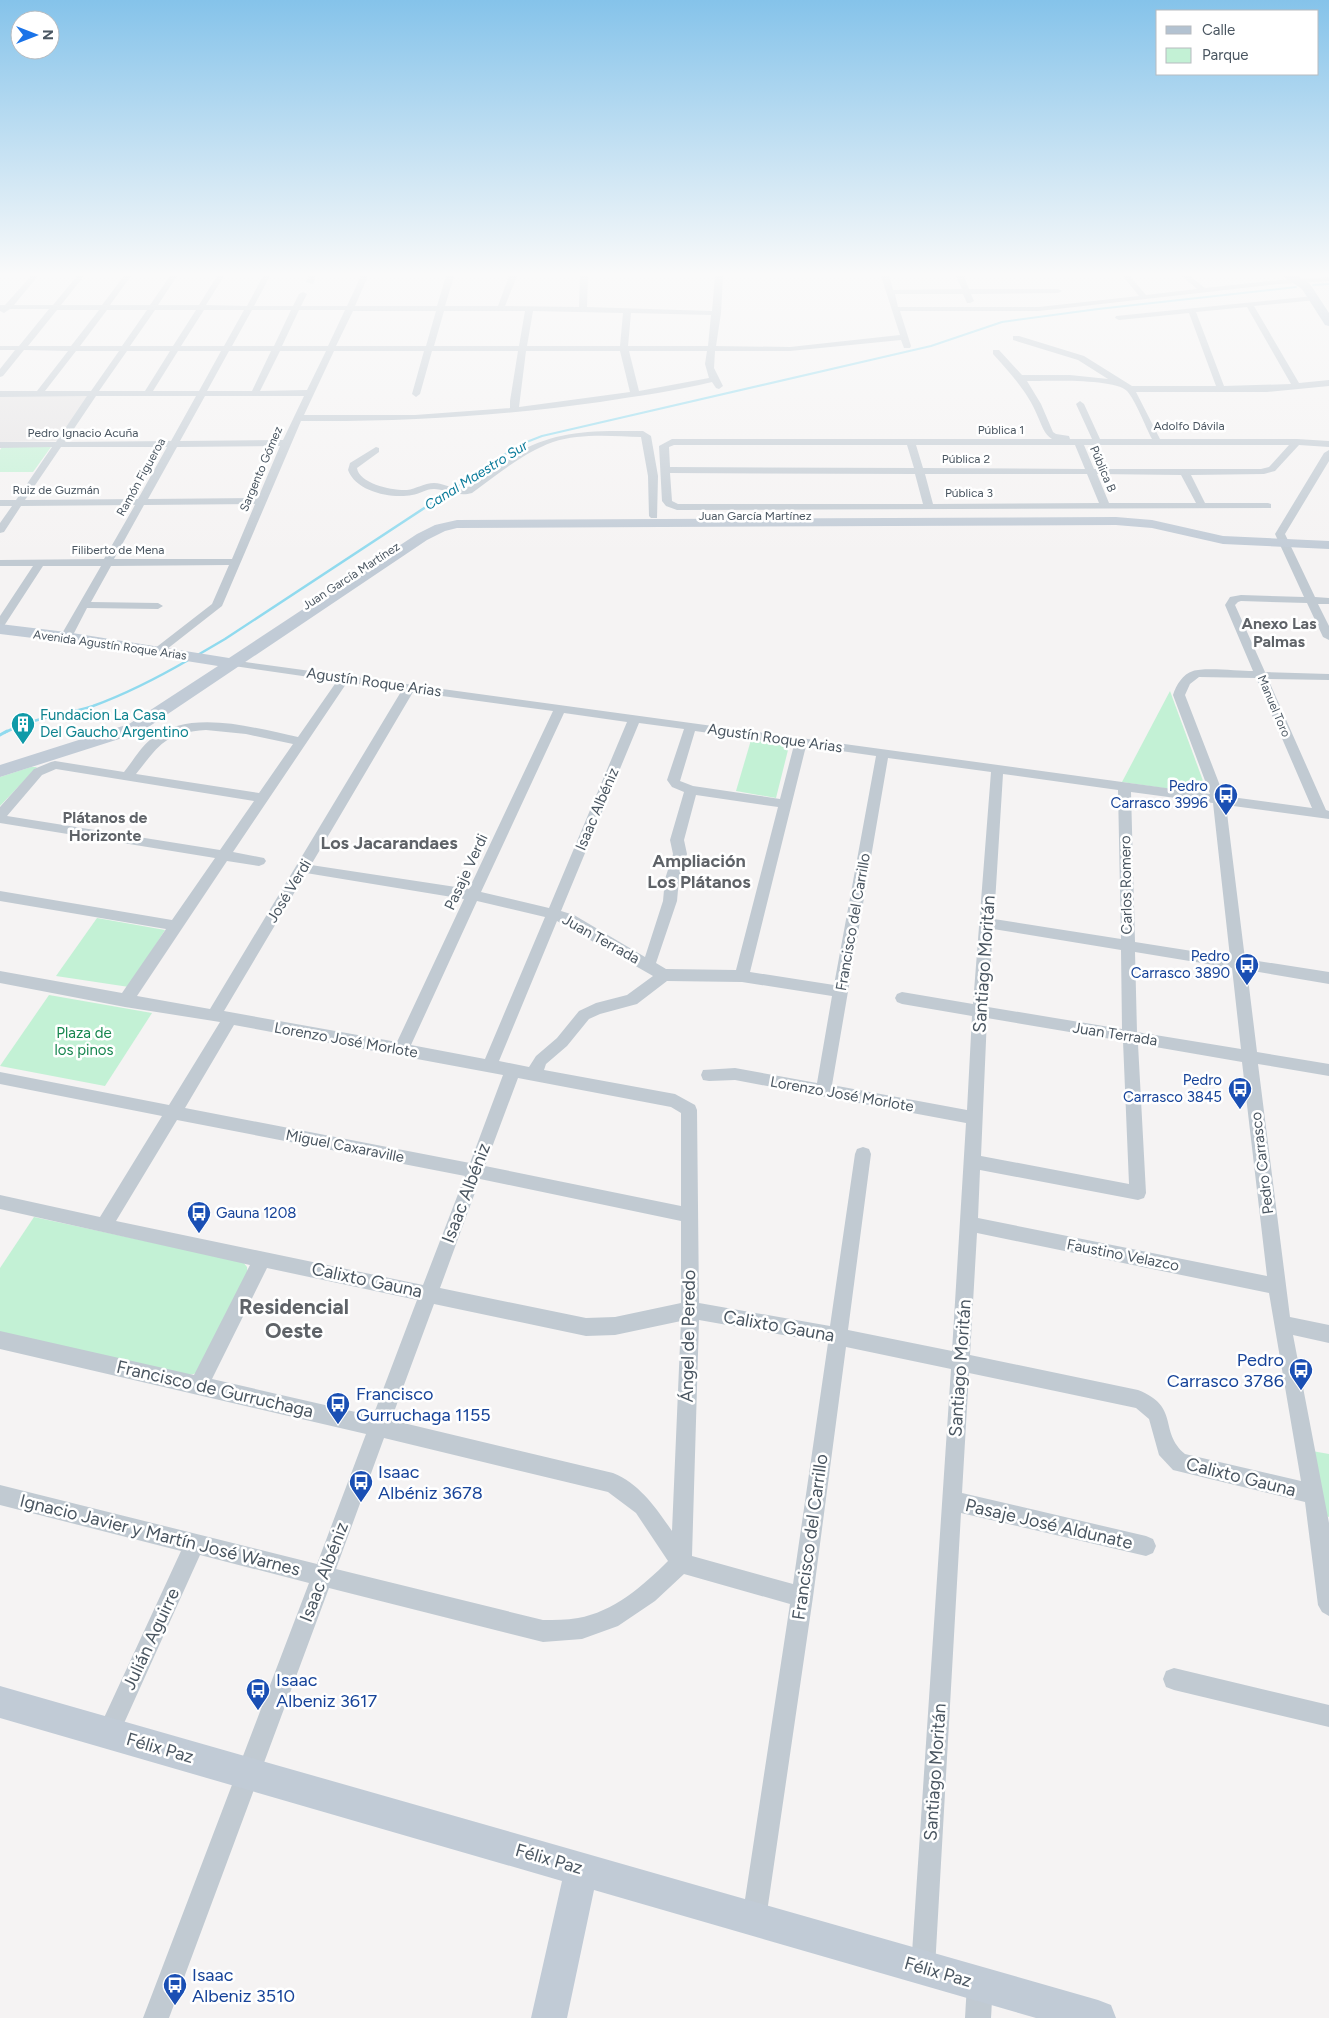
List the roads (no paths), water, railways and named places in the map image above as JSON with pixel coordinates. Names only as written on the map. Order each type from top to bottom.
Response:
[{"type":"main road","name":"Juan García Martínez","points":[[226,662],[417,533],[436,524],[471,518],[1128,516],[1159,520],[1220,535],[1329,545]]},
{"type":"main road","name":"Juan García Martínez","points":[[226,662],[422,537],[440,528],[464,523],[1116,521],[1152,524],[1223,540],[1329,540]]},
{"type":"main road","name":"Avenida Agustín Roque Arias","points":[[0,629],[66,637],[226,662]]},
{"type":"main road","points":[[0,764],[128,723],[226,662]]},
{"type":"main road","points":[[0,771],[127,732],[148,720],[226,662]]},
{"type":"main road","name":"Félix Paz","points":[[0,1702],[1098,2018]]},
{"type":"main road","points":[[549,2018],[582,1868]]},
{"type":"street","points":[[38,394],[57,370]]},
{"type":"street","points":[[0,530],[110,370]]},
{"type":"street","points":[[147,394],[162,370]]},
{"type":"street","name":"Ramón Figueroa","points":[[66,637],[214,370]]},
{"type":"street","points":[[255,393],[266,370]]},
{"type":"street","name":"Sargento Gómez","points":[[158,651],[214,610],[237,562],[286,443],[322,370]]},
{"type":"street","points":[[416,394],[423,370]]},
{"type":"street","points":[[514,410],[519,370]]},
{"type":"street","points":[[629,370],[635,394]]},
{"type":"street","points":[[299,418],[386,420],[559,406],[716,383],[712,370]]},
{"type":"street","points":[[1013,370],[1020,378],[1070,378],[1119,382]]},
{"type":"street","points":[[1101,370],[1130,389],[1156,438]]},
{"type":"street","points":[[1214,370],[1221,389]]},
{"type":"street","points":[[1287,370],[1297,387]]},
{"type":"street","name":"Adolfo Dávila","points":[[1020,378],[1037,404],[1049,433],[1056,437],[1311,439],[1329,444]]},
{"type":"street","points":[[1130,389],[1267,389],[1329,384]]},
{"type":"street","points":[[0,394],[310,393]]},
{"type":"street","points":[[1080,404],[1096,438]]},
{"type":"street","points":[[376,450],[353,465],[352,470],[365,483],[380,490],[396,493],[413,492],[432,486],[449,491],[469,491],[531,449],[550,440],[572,436],[643,434],[646,436],[653,476],[654,516]]},
{"type":"street","name":"Pública 1","points":[[665,470],[664,446],[672,442],[1297,442],[1329,444]]},
{"type":"street","points":[[911,442],[929,506]]},
{"type":"street","name":"Pública B","points":[[1078,442],[1105,505]]},
{"type":"street","name":"Pública 2","points":[[665,470],[1267,471],[1272,469],[1297,442]]},
{"type":"street","name":"Pedro Ignacio Acuña","points":[[0,445],[286,443]]},
{"type":"street","points":[[1329,453],[1280,534],[1329,637]]},
{"type":"street","name":"Pública 3","points":[[665,470],[667,501],[671,505],[1268,506]]},
{"type":"street","points":[[1184,471],[1202,506]]},
{"type":"street","name":"Ruiz de Guzmán","points":[[0,503],[263,501]]},
{"type":"street","name":"Filiberto de Mena","points":[[0,563],[237,562]]},
{"type":"street","points":[[0,624],[40,563]]},
{"type":"street","name":"Manuel Toro","points":[[1311,601],[1234,599],[1230,605],[1260,675],[1325,815]]},
{"type":"street","points":[[1311,601],[1329,601]]},
{"type":"street","points":[[84,606],[158,606]]},
{"type":"street","name":"Agustín Roque Arias","points":[[226,662],[1325,815]]},
{"type":"street","name":"Pedro Carrasco","points":[[1260,675],[1197,673],[1193,674],[1181,688],[1180,695],[1219,800],[1282,1324],[1314,1494],[1324,1525],[1329,1605]]},
{"type":"street","points":[[1260,675],[1329,678]]},
{"type":"street","points":[[125,1001],[340,684]]},
{"type":"street","name":"José Verdi","points":[[104,1226],[172,1112],[302,868],[410,687]]},
{"type":"street","name":"Pasaje Verdi","points":[[401,1049],[560,708]]},
{"type":"street","name":"Isaac Albéniz","points":[[490,1065],[635,718]]},
{"type":"street","points":[[127,776],[156,740],[167,733],[192,726],[210,725],[301,742]]},
{"type":"street","points":[[691,726],[673,780],[676,784],[691,790],[785,804]]},
{"type":"street","points":[[742,976],[801,742]]},
{"type":"street","name":"Francisco del Carrillo","points":[[823,1091],[883,753]]},
{"type":"street","points":[[0,815],[38,772],[47,768],[64,766],[263,798]]},
{"type":"street","name":"Santiago Moritán","points":[[923,1968],[969,1224],[980,1012],[997,769]]},
{"type":"street","name":"Carlos Romero","points":[[972,1162],[1138,1193],[1130,1037],[1124,786]]},
{"type":"street","points":[[647,965],[652,958],[670,901],[672,880],[679,860],[676,840],[691,790]]},
{"type":"street","points":[[0,820],[259,861]]},
{"type":"street","name":"Juan Terrada","points":[[302,868],[473,896],[553,914],[569,920],[664,975],[742,976],[840,992]]},
{"type":"street","points":[[0,896],[176,926]]},
{"type":"street","points":[[986,923],[1329,978]]},
{"type":"street","points":[[533,1074],[541,1060],[562,1042],[584,1015],[596,1009],[632,1000],[664,975]]},
{"type":"street","name":"Lorenzo José Morlote","points":[[0,977],[125,1001],[490,1065],[675,1101],[689,1110]]},
{"type":"street","name":"Juan Terrada","points":[[902,998],[1329,1070]]},
{"type":"street","name":"Isaac Albéniz","points":[[156,2018],[513,1070]]},
{"type":"street","name":"Lorenzo José Morlote","points":[[709,1075],[735,1074],[974,1118]]},
{"type":"street","name":"Miguel Caxaraville","points":[[0,1078],[689,1215]]},
{"type":"street","name":"Ángel de Peredo","points":[[681,1562],[690,1310],[689,1110]]},
{"type":"street","name":"Francisco del Carrillo","points":[[754,1919],[802,1597],[863,1154]]},
{"type":"street","name":"Calixto Gauna","points":[[0,1202],[104,1226],[586,1326],[615,1326],[690,1310],[837,1336],[1138,1399],[1147,1403],[1159,1417],[1164,1443],[1170,1454],[1180,1463],[1314,1494]]},
{"type":"street","name":"Faustino Velazco","points":[[969,1224],[1277,1286]]},
{"type":"street","points":[[199,1385],[262,1258]]},
{"type":"street","points":[[1282,1324],[1329,1334]]},
{"type":"street","name":"Francisco de Gurruchaga","points":[[2,1345],[199,1385],[614,1483],[643,1506],[681,1562]]},
{"type":"street","name":"Ignacio Javier y Martín José Warnes","points":[[0,1495],[543,1631],[581,1628],[608,1619],[638,1602],[658,1586],[681,1562]]},
{"type":"street","name":"Pasaje José Aldunate","points":[[952,1501],[1146,1546]]},
{"type":"street","name":"Julián Aguirre","points":[[108,1733],[195,1544]]},
{"type":"street","points":[[681,1562],[802,1597]]},
{"type":"street","points":[[1174,1679],[1329,1716]]},
{"type":"street","points":[[978,2018],[980,1984]]},
{"type":"waterway","name":"Canal Maestro Sur","points":[[471,477],[519,445],[542,436],[827,370]]},
{"type":"waterway","name":"Canal Maestro Sur","points":[[196,656],[225,639],[473,476]]},
{"type":"waterway","name":"Canal Maestro Sur","points":[[4,733],[26,723],[93,706],[142,685],[190,659]]},
{"type":"waterway","name":"Canal Maestro Sur","points":[[0,735],[7,731]]},
{"type":"place","name":"Fundacion La Casa Del Gaucho Argentino","points":[[23,745]]},
{"type":"place","name":"Pedro Carrasco 3996","points":[[1226,816]]},
{"type":"place","name":"Pedro Carrasco 3890","points":[[1247,986]]},
{"type":"place","name":"Pedro Carrasco 3845","points":[[1240,1110]]},
{"type":"place","name":"Gauna 1208","points":[[199,1234]]},
{"type":"place","name":"Pedro Carrasco 3786","points":[[1301,1391]]},
{"type":"place","name":"Francisco Gurruchaga 1155","points":[[338,1425]]},
{"type":"place","name":"Isaac Albéniz 3678","points":[[361,1503]]},
{"type":"place","name":"Isaac Albeniz 3617","points":[[258,1711]]},
{"type":"place","name":"Isaac Albeniz 3510","points":[[175,2006]]},
{"type":"district","name":"Anexo Las Palmas","points":[[1279,632]]},
{"type":"district","name":"Plátanos de Horizonte","points":[[105,826]]},
{"type":"district","name":"Los Jacarandaes","points":[[389,843]]},
{"type":"district","name":"Ampliación Los Plátanos","points":[[699,871]]},
{"type":"district","name":"Residencial Oeste","points":[[294,1319]]},
{"type":"park label","name":"Plaza de los pinos","points":[[84,1042]]}]
